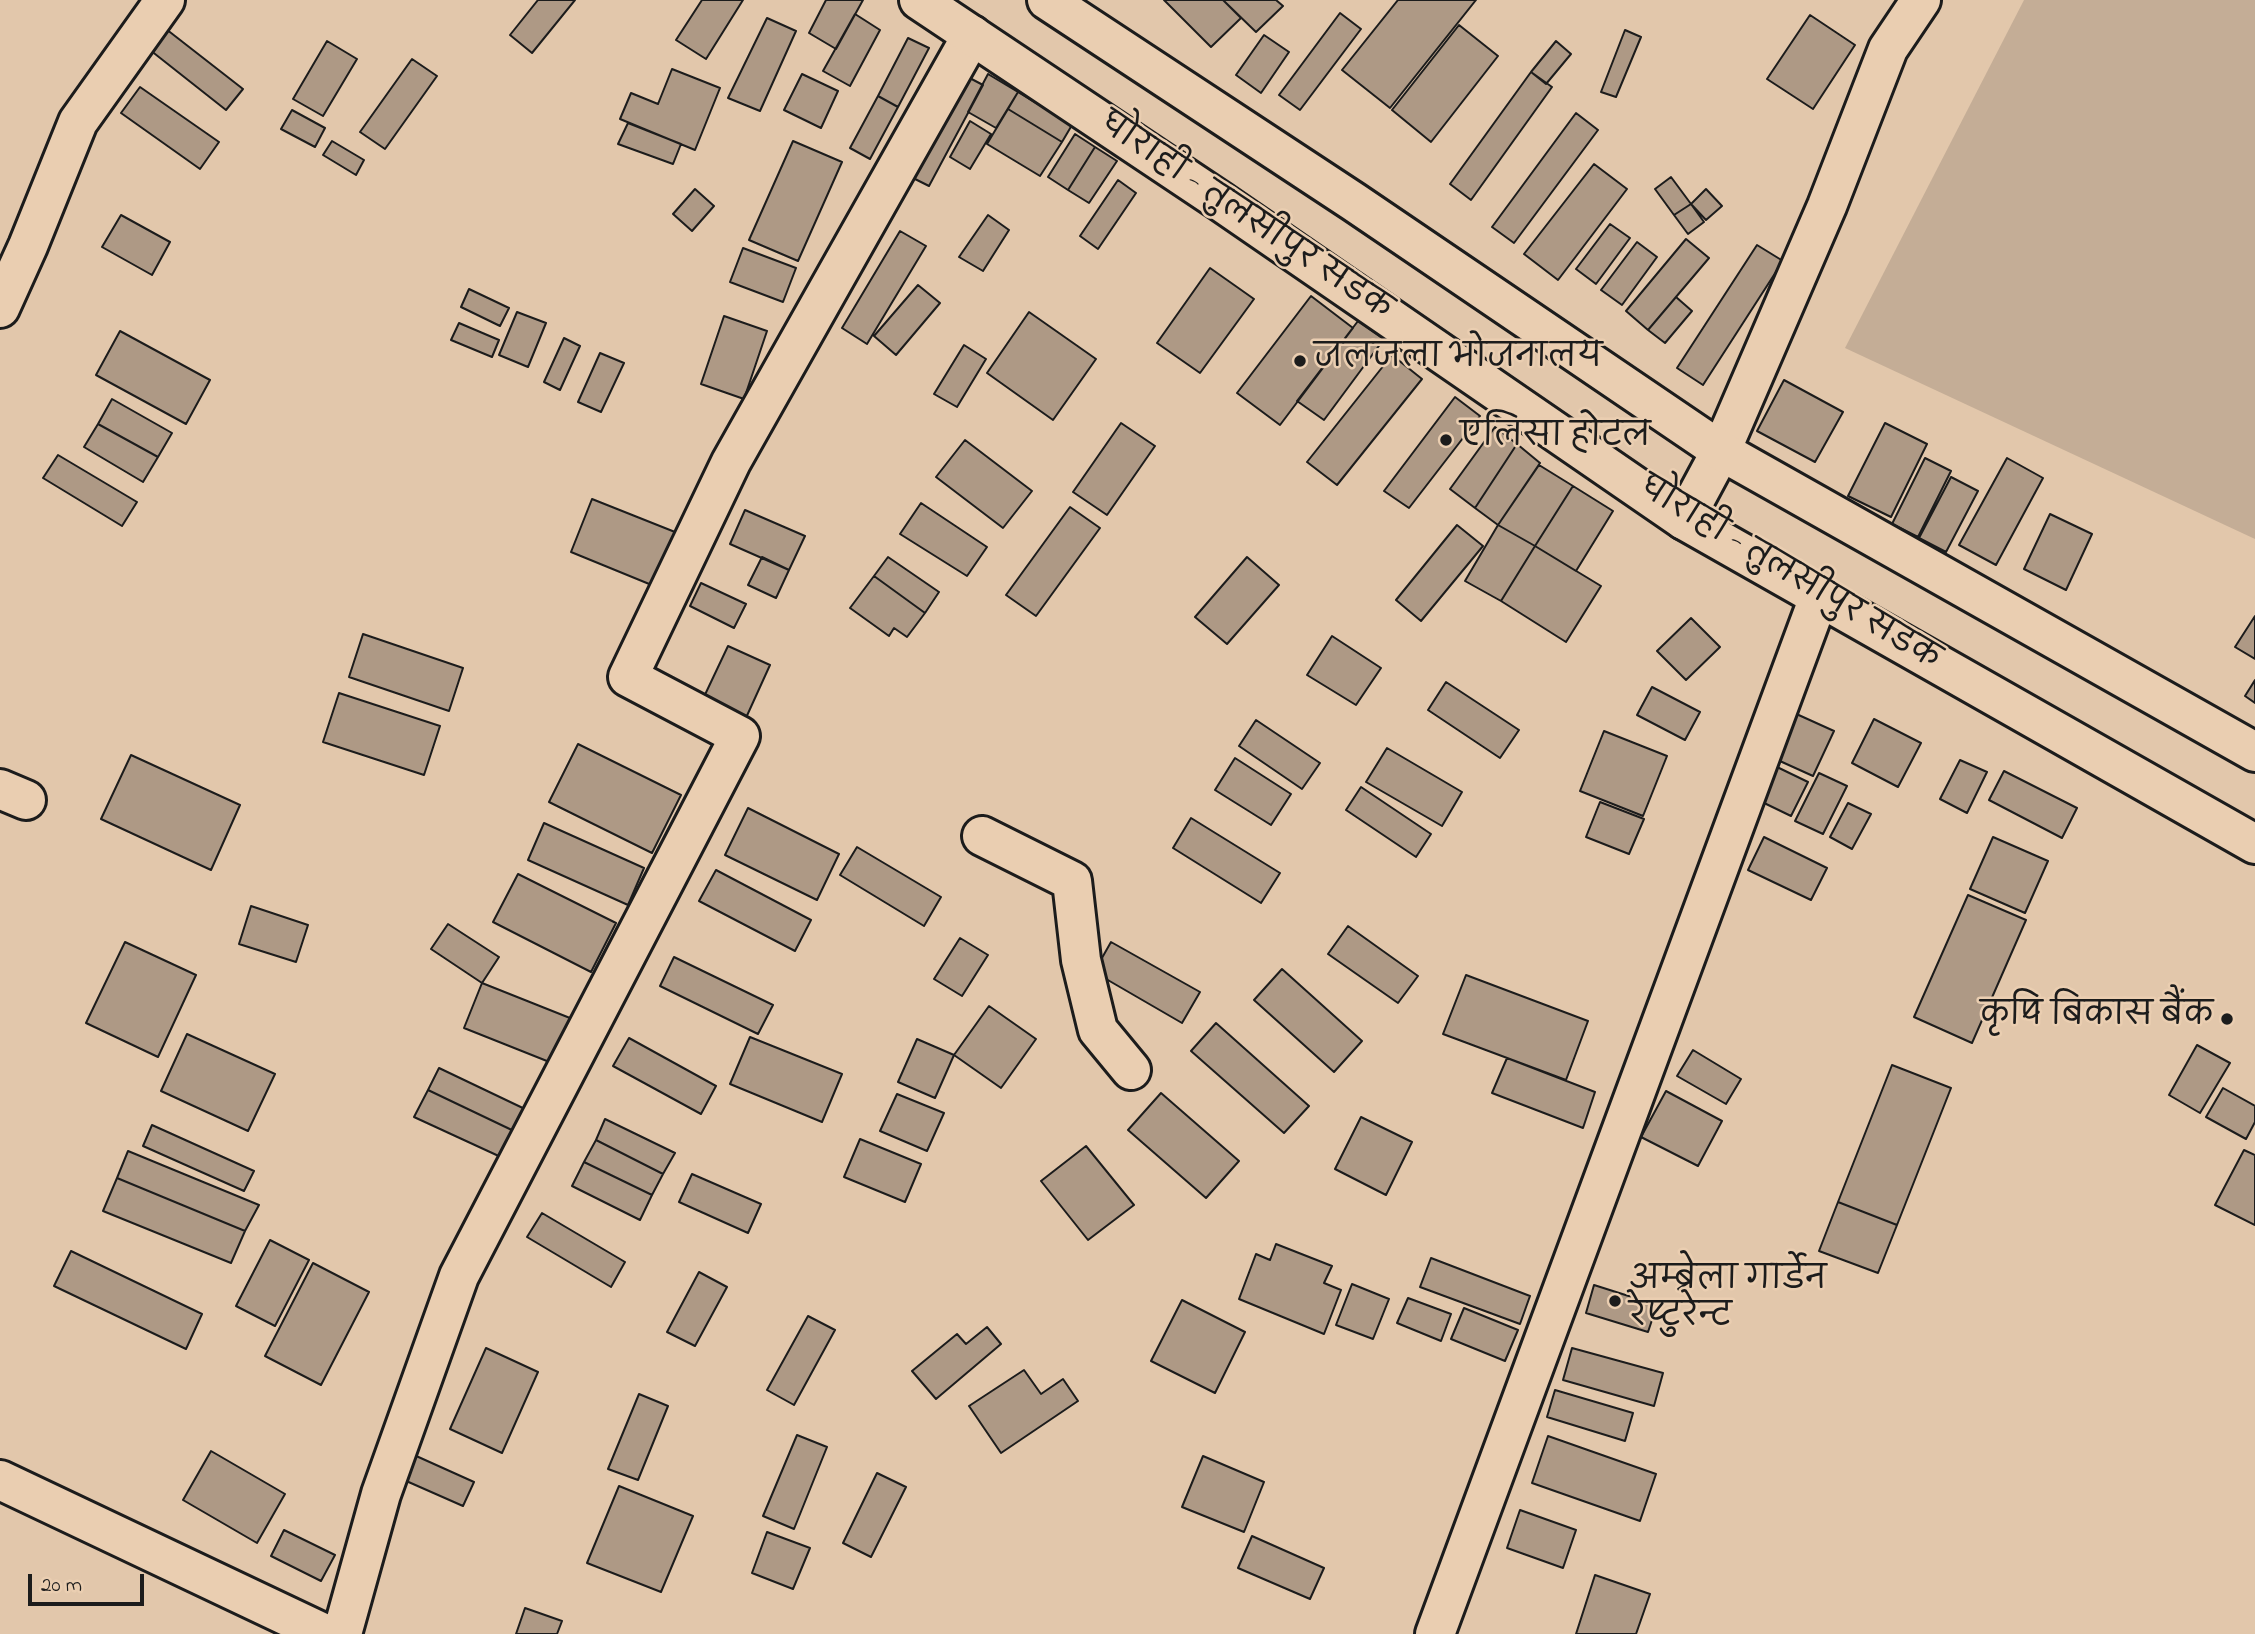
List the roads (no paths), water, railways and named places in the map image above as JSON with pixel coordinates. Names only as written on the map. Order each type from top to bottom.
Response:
[{"type":"street","points":[[0,308],[78,122],[165,0]]},
{"type":"street","name":"घोराही - तुलसीपुर सडक","points":[[919,0],[1220,201],[1684,520],[2255,844]]},
{"type":"street","points":[[1047,0],[1354,202],[1721,451],[2255,752]]},
{"type":"street","points":[[1684,520],[1721,451],[1827,206],[1888,48],[1921,0]]},
{"type":"street","points":[[342,1634],[381,1494],[459,1276],[740,736],[628,677],[731,462],[972,35]]},
{"type":"street","points":[[1435,1634],[1819,597]]},
{"type":"street","points":[[982,836],[1072,881],[1081,960],[1098,1030],[1131,1070]]},
{"type":"street","points":[[0,1480],[325,1634]]},
{"type":"place","name":"जलजला भोजनालय","points":[[1300,361]]},
{"type":"place","name":"एलिसा होटल","points":[[1446,440]]},
{"type":"place","name":"कृषि बिकास बैंक","points":[[2227,1019]]},
{"type":"place","name":"अम्ब्रेला गार्डेन रेष्टुरेन्ट","points":[[1615,1301]]}]
